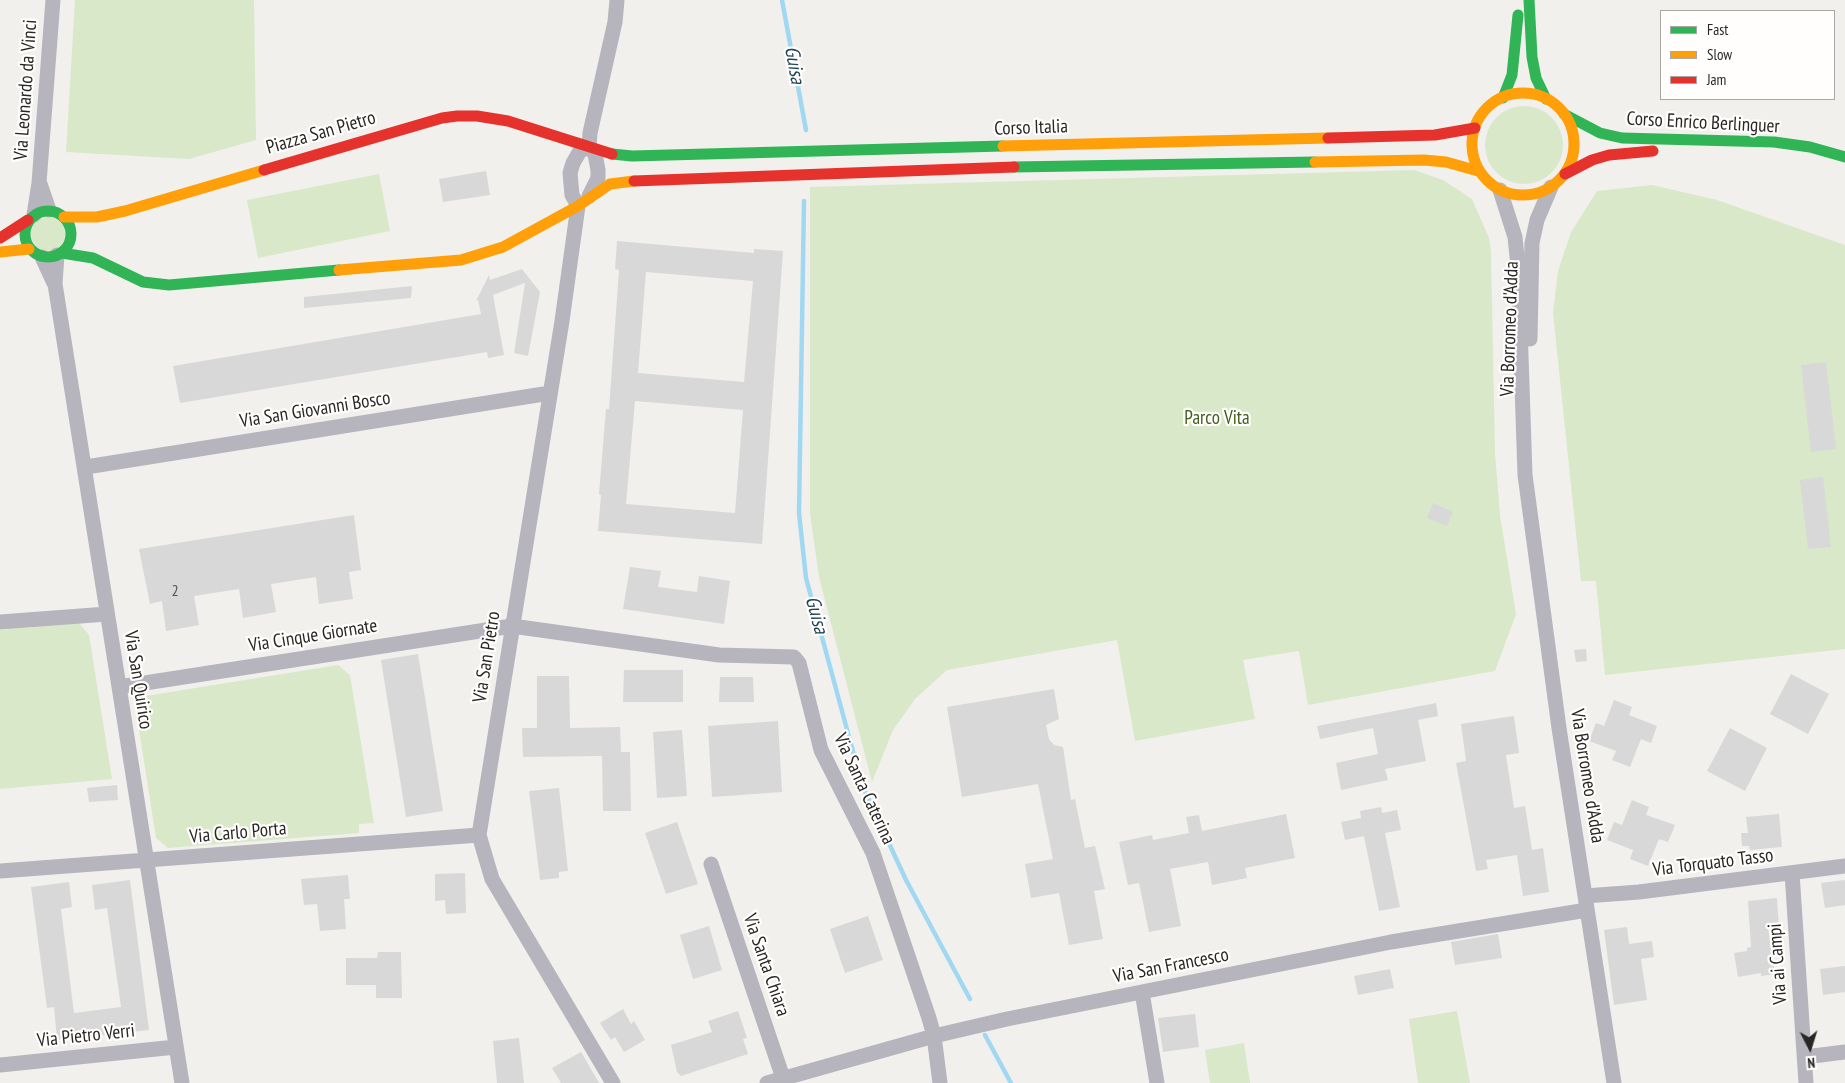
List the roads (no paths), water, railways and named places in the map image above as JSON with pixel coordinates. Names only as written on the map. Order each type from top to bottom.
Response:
[{"type":"street","name":"Via Leonardo da Vinci","points":[[31,218],[39,182],[53,0]]},
{"type":"street","points":[[0,252],[94,258],[143,282],[162,285],[444,262],[480,256],[503,247],[584,201],[598,178],[595,154],[589,148],[590,133],[615,22],[617,0]]},
{"type":"street","points":[[1503,98],[1512,75],[1519,0]]},
{"type":"street","points":[[1529,0],[1536,78],[1546,98],[1564,114],[1571,128],[1574,144],[1572,160],[1565,174],[1550,187],[1528,195],[1514,195],[1500,190],[1478,171],[1473,154],[1475,128],[1481,116],[1491,105],[1503,98],[1528,94],[1546,98]]},
{"type":"street","name":"Corso Enrico Berlinguer","points":[[1564,114],[1600,133],[1622,138],[1774,142],[1810,147],[1845,157]]},
{"type":"street","name":"Piazza San Pietro","points":[[64,218],[97,217],[125,211],[442,118],[457,116],[477,116],[508,121],[589,148]]},
{"type":"street","name":"Corso Italia","points":[[589,148],[632,156],[1435,135],[1475,128]]},
{"type":"street","points":[[584,201],[572,194],[570,173],[580,151],[589,148]]},
{"type":"street","name":"Corso Enrico Berlinguer","points":[[1565,174],[1592,160],[1629,152],[1766,150],[1845,157]]},
{"type":"street","name":"Corso Italia","points":[[584,201],[610,184],[638,180],[969,168],[1414,160],[1446,162],[1478,171]]},
{"type":"street","name":"Via Leonardo da Vinci","points":[[39,182],[49,210]]},
{"type":"street","name":"Via Borromeo d'Adda","points":[[1525,475],[1532,243],[1550,187]]},
{"type":"street","name":"Via Borromeo d'Adda","points":[[1500,190],[1515,237],[1518,266],[1525,475],[1558,728],[1614,1083]]},
{"type":"street","name":"Via San Pietro","points":[[584,201],[550,393],[479,835],[492,878],[613,1083]]},
{"type":"street","points":[[0,238],[31,218],[49,210],[56,212],[64,218],[71,230],[71,238],[68,245],[48,254]]},
{"type":"street","points":[[31,218],[24,235],[48,254]]},
{"type":"street","name":"Via San Quirico","points":[[48,254],[55,284],[86,467],[107,614],[182,1083]]},
{"type":"street","name":"Via San Giovanni Bosco","points":[[86,467],[550,393]]},
{"type":"street","points":[[0,622],[107,614]]},
{"type":"street","name":"Via Santa Caterina","points":[[512,626],[563,631],[719,655],[794,657],[799,663],[821,750],[873,854],[934,1036],[940,1083]]},
{"type":"street","name":"Via Cinque Giornate","points":[[119,687],[512,626]]},
{"type":"street","name":"Via Carlo Porta","points":[[0,871],[479,835]]},
{"type":"street","name":"Via Santa Chiara","points":[[711,864],[783,1078]]},
{"type":"street","name":"Via Torquato Tasso","points":[[1586,903],[1845,866]]},
{"type":"street","name":"Via ai Campi","points":[[1792,873],[1806,1083]]},
{"type":"street","name":"Via San Francesco","points":[[767,1083],[934,1036],[1142,992],[1586,903]]},
{"type":"street","points":[[1142,992],[1157,1083]]},
{"type":"street","name":"Via Pietro Verri","points":[[0,1065],[176,1046]]},
{"type":"street","points":[[1805,1057],[1845,1052]]},
{"type":"waterway","name":"Guisa","points":[[782,0],[806,130]]},
{"type":"waterway","name":"Guisa","points":[[804,201],[799,513],[806,578],[862,785],[906,880],[970,999]]},
{"type":"waterway","name":"Guisa","points":[[985,1035],[1011,1083]]},
{"type":"park label","name":"Parco Vita","points":[[1217,419]]}]
